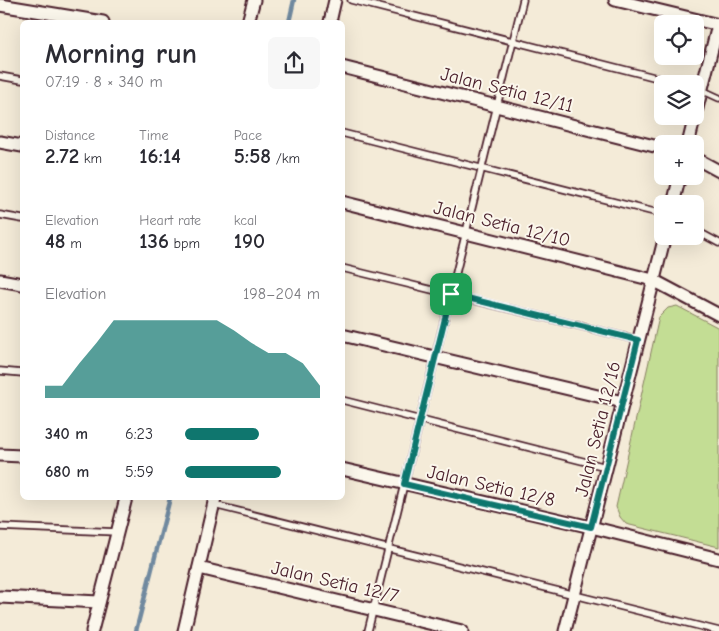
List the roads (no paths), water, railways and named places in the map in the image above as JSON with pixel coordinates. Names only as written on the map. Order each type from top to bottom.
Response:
[{"type":"street","points":[[249,20],[254,0]]},
{"type":"street","points":[[330,20],[335,0]]},
{"type":"street","points":[[615,0],[718,25],[702,75]]},
{"type":"street","points":[[0,5],[91,20]]},
{"type":"street","name":"Jalan Setia 12/11","points":[[345,68],[654,146]]},
{"type":"street","points":[[0,142],[20,146]]},
{"type":"street","points":[[704,163],[719,171]]},
{"type":"street","name":"Jalan Setia 12/10","points":[[345,203],[654,280],[719,315]]},
{"type":"street","name":"Jalan Setia 12/16","points":[[565,631],[662,245]]},
{"type":"street","points":[[0,280],[20,284]]},
{"type":"street","points":[[345,336],[623,402]]},
{"type":"street","points":[[0,455],[20,456]]},
{"type":"street","name":"Jalan Setia 12/8","points":[[345,470],[719,559]]},
{"type":"street","points":[[92,631],[125,500]]},
{"type":"street","points":[[184,631],[215,501]]},
{"type":"street","name":"Jalan Setia 12/7","points":[[198,568],[462,631]]},
{"type":"street","points":[[0,597],[99,602]]},
{"type":"lane","points":[[350,0],[654,77]]},
{"type":"lane","points":[[368,631],[523,0]]},
{"type":"lane","points":[[0,76],[20,80]]},
{"type":"lane","points":[[704,91],[719,98]]},
{"type":"lane","points":[[345,134],[654,212]]},
{"type":"lane","points":[[0,215],[20,219]]},
{"type":"lane","points":[[704,235],[719,243]]},
{"type":"lane","points":[[345,269],[638,340]]},
{"type":"lane","points":[[0,371],[20,373]]},
{"type":"lane","points":[[345,401],[606,467]]},
{"type":"lane","points":[[215,501],[388,548],[719,631]]},
{"type":"lane","points":[[0,527],[117,532]]},
{"type":"waterway","points":[[289,20],[294,0]]},
{"type":"waterway","points":[[136,631],[169,500]]}]
